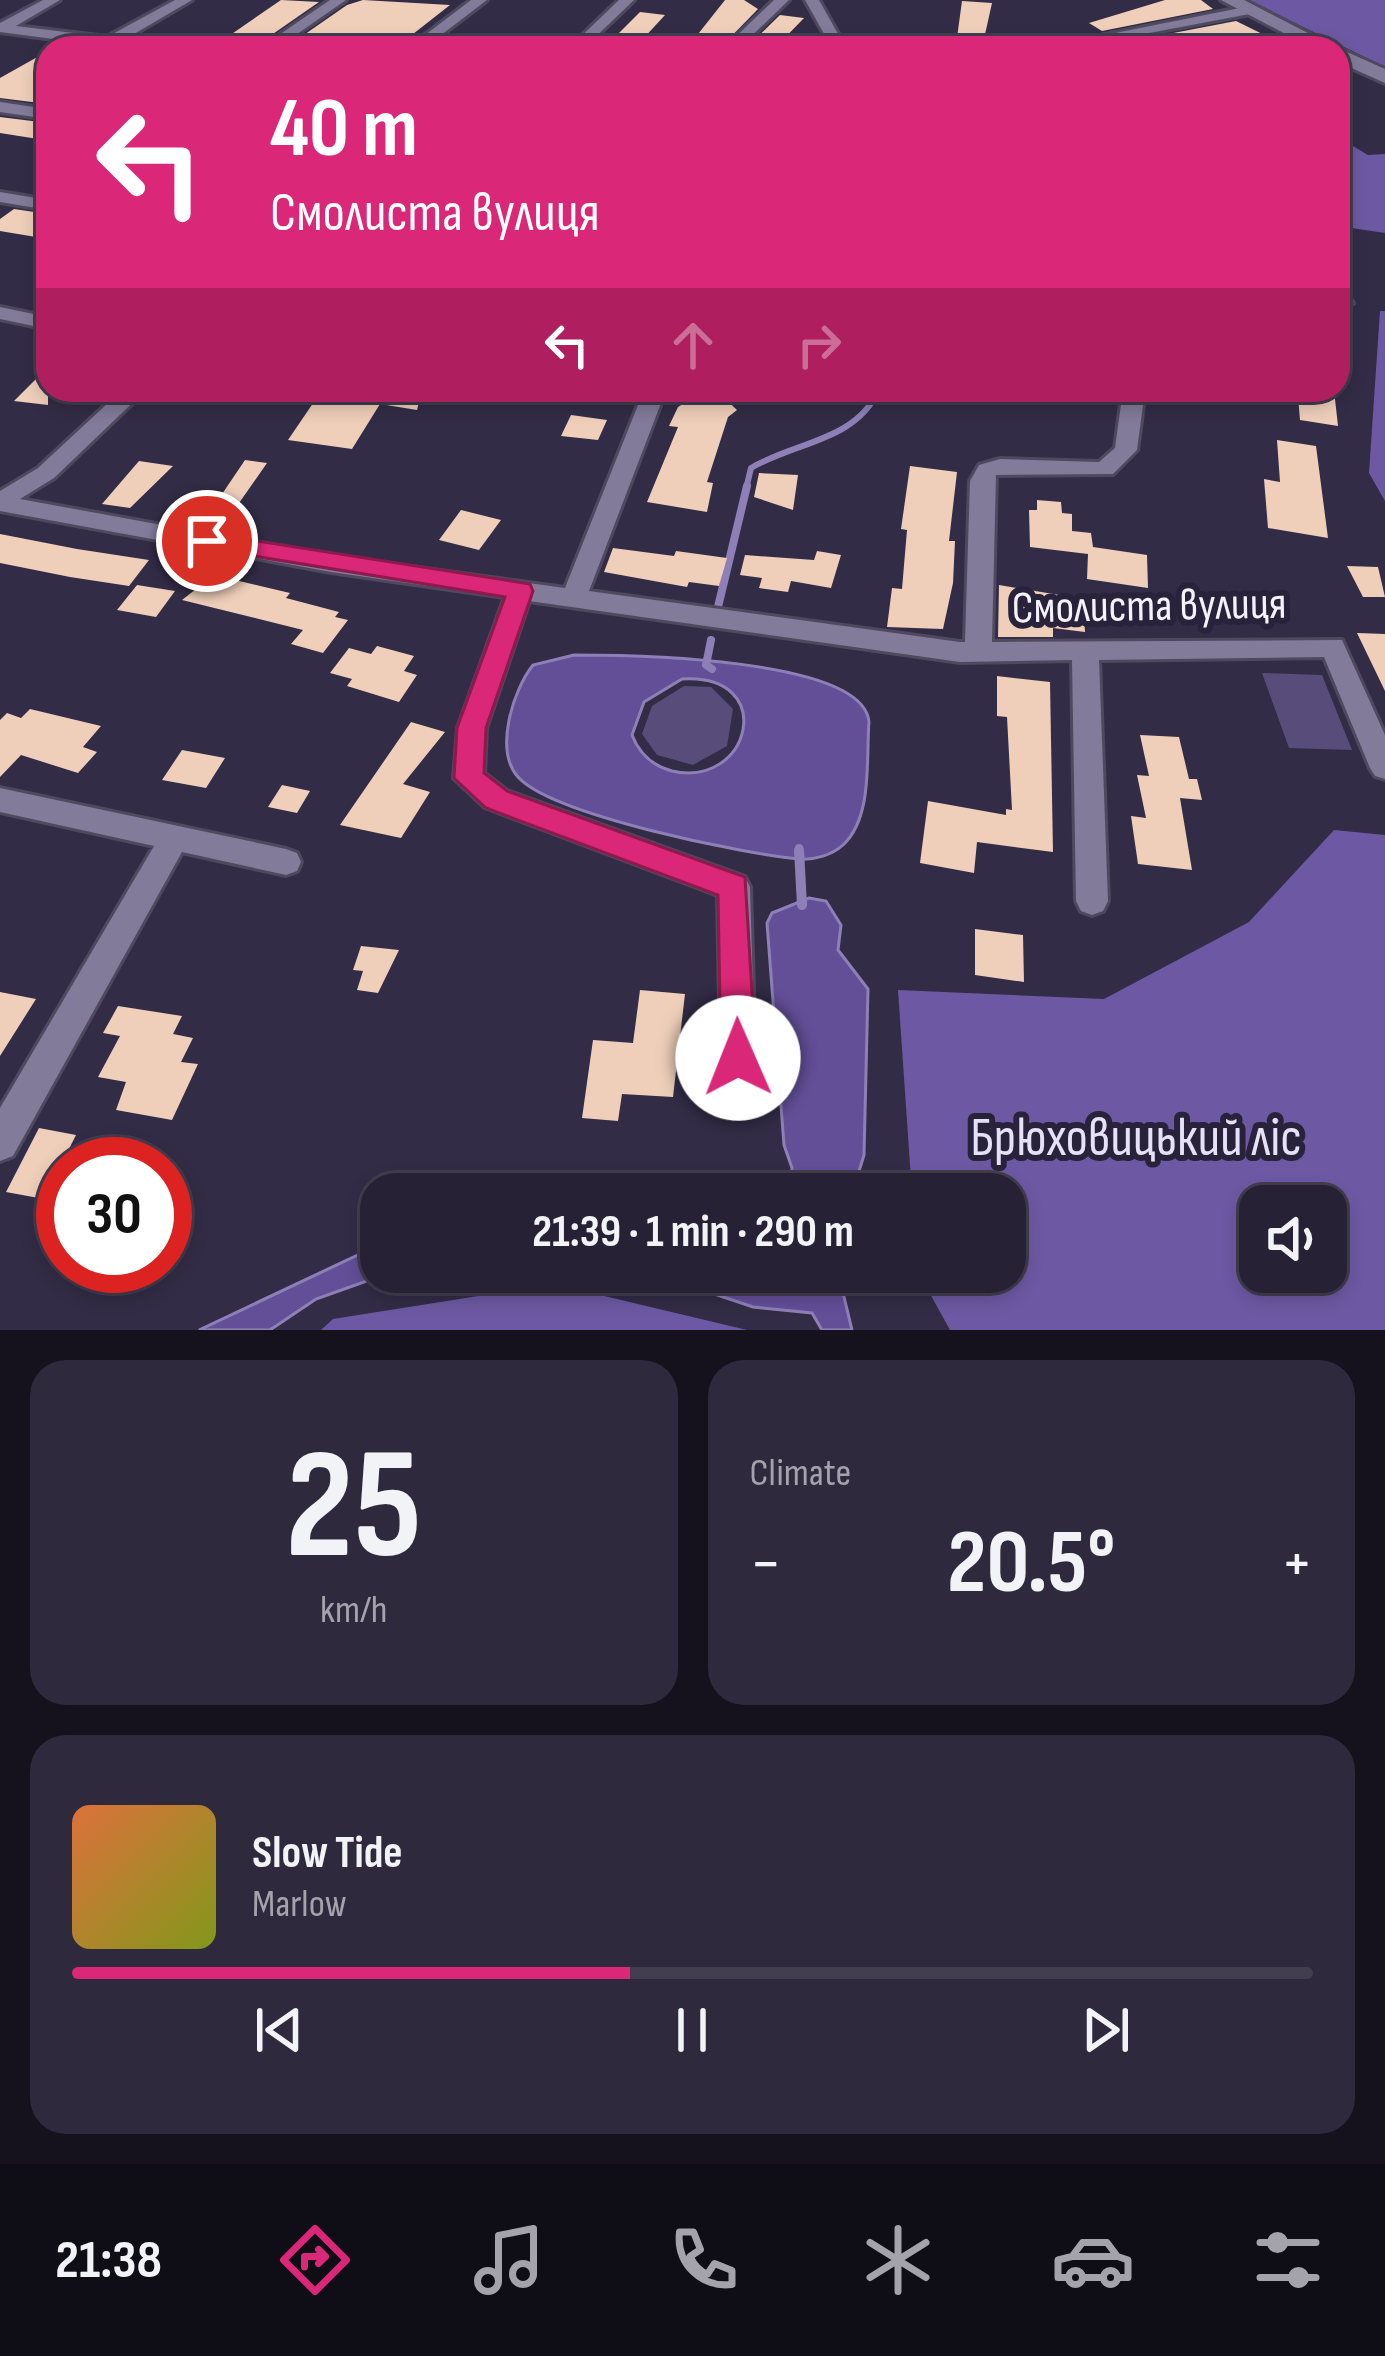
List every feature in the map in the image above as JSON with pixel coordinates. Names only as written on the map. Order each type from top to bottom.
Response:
[{"type":"main road","points":[[1230,0],[1303,36]]},
{"type":"main road","points":[[1350,60],[1385,77]]},
{"type":"street","points":[[1,28],[53,0]]},
{"type":"street","points":[[120,36],[185,0]]},
{"type":"street","points":[[285,36],[339,0]]},
{"type":"street","points":[[432,36],[480,0]]},
{"type":"street","points":[[589,36],[627,0]]},
{"type":"street","points":[[744,36],[784,0],[813,1],[832,36]]},
{"type":"street","points":[[1111,36],[1250,10]]},
{"type":"street","points":[[1,28],[63,36]]},
{"type":"street","points":[[0,107],[36,112]]},
{"type":"street","points":[[0,197],[36,203]]},
{"type":"street","points":[[0,313],[36,320]]},
{"type":"street","points":[[0,502],[46,472],[122,402]]},
{"type":"street","points":[[574,598],[651,402]]},
{"type":"street","name":"Смолиста вулиця","points":[[978,652],[982,481],[987,470],[1105,470],[1126,450],[1132,402]]},
{"type":"street","name":"Смолиста вулиця","points":[[0,502],[331,564],[978,652],[1333,647],[1385,768]]},
{"type":"street","points":[[520,591],[472,728],[469,778],[496,799],[734,887],[738,1058]]},
{"type":"street","points":[[1085,654],[1092,901]]},
{"type":"street","points":[[0,800],[286,862]]},
{"type":"street","points":[[0,1143],[174,838]]},
{"type":"shaded area","points":[[574,655],[689,659],[787,672],[828,684],[857,700],[869,722],[864,804],[853,833],[839,849],[823,856],[774,856],[608,819],[538,791],[518,777],[507,752],[513,704],[533,665]],"holes":[[[682,679],[713,682],[732,693],[742,710],[743,730],[735,748],[721,763],[699,772],[672,771],[653,762],[632,735],[644,702]]]},
{"type":"shaded area","points":[[1262,673],[1322,675],[1352,750],[1289,748]]},
{"type":"shaded area","points":[[684,686],[711,687],[733,709],[727,746],[693,765],[657,755],[642,734],[652,706]]},
{"type":"shaded area","points":[[809,898],[826,901],[841,925],[838,950],[868,989],[864,1155],[858,1173],[792,1173],[784,1145],[767,923],[772,913]]},
{"type":"shaded area","points":[[360,1254],[360,1283],[316,1299],[270,1330],[199,1330]]},
{"type":"shaded area","points":[[711,1293],[843,1293],[852,1330],[822,1330],[812,1313],[753,1307]]},
{"type":"green space","points":[[1248,0],[1385,0],[1385,67],[1350,50],[1350,36],[1322,36]]},
{"type":"green space","points":[[1350,144],[1368,155],[1385,154],[1385,233],[1350,228]]},
{"type":"green space","points":[[1380,311],[1385,311],[1385,501],[1369,473]]},
{"type":"green space","name":"Брюховицький ліс","points":[[1334,830],[1385,835],[1385,1330],[950,1330],[930,1293],[1026,1293],[1026,1173],[911,1173],[898,990],[1104,999],[1249,922]]},
{"type":"green space","points":[[497,1293],[592,1293],[747,1330],[321,1330],[333,1319]]},
{"type":"building","points":[[281,0],[319,2],[270,36],[229,36]]},
{"type":"building","points":[[363,0],[450,5],[410,36],[302,36],[347,5]]},
{"type":"building","points":[[725,0],[744,0],[758,9],[732,36],[696,36]]},
{"type":"building","points":[[1165,0],[1201,0],[1213,9],[1102,31],[1089,23]]},
{"type":"building","points":[[962,1],[992,3],[985,36],[957,36]]},
{"type":"building","points":[[640,12],[665,15],[646,36],[616,36]]},
{"type":"building","points":[[780,15],[804,18],[787,36],[758,36]]},
{"type":"building","points":[[1236,21],[1267,36],[1158,36]]},
{"type":"building","points":[[36,58],[36,102],[0,98],[0,78]]},
{"type":"building","points":[[0,117],[36,122],[36,139],[0,133]]},
{"type":"building","points":[[14,209],[36,212],[36,237],[0,231],[0,219]]},
{"type":"building","points":[[36,379],[36,402],[48,405],[14,401]]},
{"type":"building","points":[[314,402],[419,402],[417,410],[380,404],[352,449],[288,440]]},
{"type":"building","points":[[686,402],[728,402],[737,410],[728,417],[707,482],[713,483],[707,512],[647,502],[678,427],[669,426],[678,407]]},
{"type":"building","points":[[1298,402],[1335,402],[1338,426],[1300,420]]},
{"type":"building","points":[[571,415],[607,420],[598,440],[561,436]]},
{"type":"building","points":[[1277,440],[1316,446],[1328,538],[1268,528],[1264,479],[1280,482]]},
{"type":"building","points":[[245,460],[267,463],[237,506],[216,503]]},
{"type":"building","points":[[139,461],[173,466],[130,508],[102,504]]},
{"type":"building","points":[[910,466],[957,472],[949,541],[955,541],[953,583],[943,629],[887,627],[892,588],[902,589],[907,530],[901,529]]},
{"type":"building","points":[[759,473],[798,475],[793,510],[754,497]]},
{"type":"building","points":[[1037,500],[1061,502],[1062,513],[1072,514],[1072,531],[1091,533],[1093,547],[1147,555],[1148,588],[1087,579],[1088,554],[1030,547],[1029,510],[1037,510]]},
{"type":"building","points":[[461,510],[501,520],[479,550],[439,540]]},
{"type":"building","points":[[0,534],[149,560],[129,586],[70,577],[0,563]]},
{"type":"building","points":[[613,548],[727,558],[719,586],[689,582],[687,587],[604,572]]},
{"type":"building","points":[[817,551],[841,555],[831,588],[791,581],[788,592],[759,588],[762,578],[740,575],[745,555],[814,560]]},
{"type":"building","points":[[1347,566],[1378,567],[1385,597],[1363,597]]},
{"type":"building","points":[[214,575],[290,593],[286,598],[339,612],[335,617],[348,620],[323,653],[291,644],[303,630],[182,600]]},
{"type":"building","points":[[137,585],[175,591],[156,617],[117,610]]},
{"type":"building","points":[[999,585],[1083,599],[1085,632],[1053,628],[1053,637],[998,637]]},
{"type":"building","points":[[1357,633],[1385,634],[1385,691]]},
{"type":"building","points":[[377,646],[414,656],[404,671],[417,675],[399,702],[347,686],[352,679],[330,673],[349,648],[371,654]]},
{"type":"building","points":[[997,676],[1050,682],[1053,852],[977,842],[974,873],[920,863],[928,801],[1006,815],[1006,809],[1012,810],[1007,717],[997,716]]},
{"type":"building","points":[[30,709],[101,726],[83,747],[97,752],[78,773],[21,755],[0,777],[0,720],[7,713],[21,718]]},
{"type":"building","points":[[411,722],[445,732],[403,784],[430,792],[401,838],[340,825]]},
{"type":"building","points":[[1140,735],[1179,737],[1189,779],[1197,779],[1202,800],[1180,798],[1192,870],[1138,864],[1131,816],[1146,818],[1137,775],[1149,776]]},
{"type":"building","points":[[182,750],[225,758],[206,788],[162,780]]},
{"type":"building","points":[[282,785],[310,791],[297,813],[268,807]]},
{"type":"building","points":[[975,929],[1023,935],[1024,982],[975,975]]},
{"type":"building","points":[[361,946],[399,950],[378,993],[357,990],[363,971],[353,970]]},
{"type":"building","points":[[640,990],[685,994],[673,1097],[622,1094],[618,1121],[582,1118],[593,1040],[633,1043]]},
{"type":"building","points":[[0,992],[36,999],[0,1056]]},
{"type":"building","points":[[118,1006],[182,1016],[173,1034],[193,1038],[181,1062],[198,1064],[172,1120],[116,1110],[126,1082],[98,1077],[120,1036],[103,1033]]},
{"type":"building","points":[[39,1128],[76,1135],[36,1137],[36,1198],[6,1192]]},
{"type":"waterway","points":[[746,489],[751,468],[840,430],[871,402]]},
{"type":"waterway","points":[[718,607],[747,486]]},
{"type":"waterway","points":[[711,640],[706,665],[712,669]]},
{"type":"waterway","points":[[799,850],[802,905]]},
{"type":"route","points":[[207,541],[520,591],[472,728],[469,778],[496,799],[734,887],[738,1058]]}]
